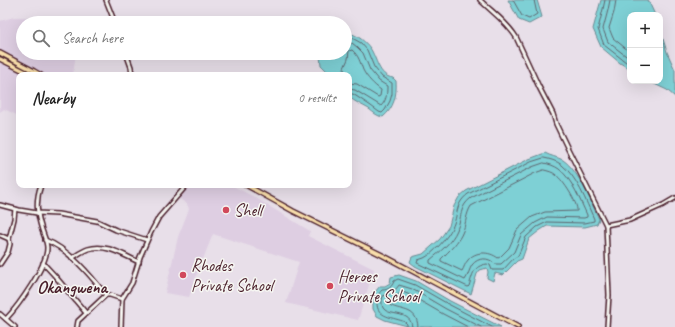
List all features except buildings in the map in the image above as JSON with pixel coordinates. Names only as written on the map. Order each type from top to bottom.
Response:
[{"type":"main road","points":[[0,53],[36,72]]},
{"type":"main road","points":[[0,60],[26,72]]},
{"type":"main road","points":[[252,188],[518,327]]},
{"type":"street","points":[[106,0],[112,16]]},
{"type":"street","points":[[480,0],[512,29],[526,56],[567,147],[606,225],[609,295],[607,327]]},
{"type":"street","points":[[128,60],[132,72]]},
{"type":"street","points":[[6,319],[20,302],[43,263],[46,255],[47,247],[37,213],[37,195],[40,188]]},
{"type":"street","points":[[121,327],[122,299],[132,283],[147,240],[159,217],[184,188]]},
{"type":"street","points":[[606,225],[630,220],[675,198]]},
{"type":"street","points":[[0,205],[37,213],[58,214],[97,221],[116,230],[147,240]]},
{"type":"street","points":[[0,264],[8,252],[15,209]]},
{"type":"street","points":[[0,235],[9,239]]},
{"type":"street","points":[[45,240],[55,244],[72,258],[89,274],[106,295],[122,299]]},
{"type":"street","points":[[72,258],[88,249],[100,247],[109,249],[139,262]]},
{"type":"street","points":[[43,263],[86,313]]},
{"type":"street","points":[[77,327],[77,322],[106,295]]},
{"type":"street","points":[[0,314],[15,327]]},
{"type":"shaded area","points":[[16,17],[16,60],[75,60],[73,72],[16,72],[16,115],[4,109],[0,112],[0,21]]},
{"type":"shaded area","points":[[184,188],[237,188],[310,231],[308,236],[374,269],[358,320],[286,303],[299,262],[213,234],[203,259],[202,258],[189,297],[165,293],[178,237],[189,209],[187,204],[177,197]]},
{"type":"water","points":[[508,0],[537,0],[542,17],[529,24],[519,20]]},
{"type":"water","points":[[601,0],[648,0],[654,12],[627,12],[627,67],[601,47],[593,29]]},
{"type":"water","points":[[352,34],[359,37],[370,48],[378,66],[384,74],[396,81],[394,101],[390,110],[383,117],[356,102],[352,99],[352,72],[328,72],[321,65],[320,60],[352,60]]},
{"type":"water","points":[[663,39],[675,70],[675,97],[667,90],[654,84],[663,84]]},
{"type":"water","points":[[545,153],[563,160],[574,171],[584,187],[599,219],[597,224],[585,227],[547,226],[529,239],[522,259],[517,261],[503,275],[495,273],[493,281],[487,278],[487,268],[480,270],[477,274],[471,294],[415,266],[410,262],[412,257],[423,254],[440,239],[449,226],[454,206],[459,197],[466,191],[529,159]]},
{"type":"water","points":[[399,275],[416,281],[450,301],[501,327],[411,327],[385,320],[377,316],[373,309],[375,292],[380,286],[385,286],[390,283],[391,277]]},
{"type":"place","name":"Shell","points":[[226,210]]},
{"type":"place","name":"Rhodes Private School","points":[[183,275]]},
{"type":"place","name":"Heroes Private School","points":[[330,286]]},
{"type":"district","name":"Okangwena","points":[[72,287]]}]
